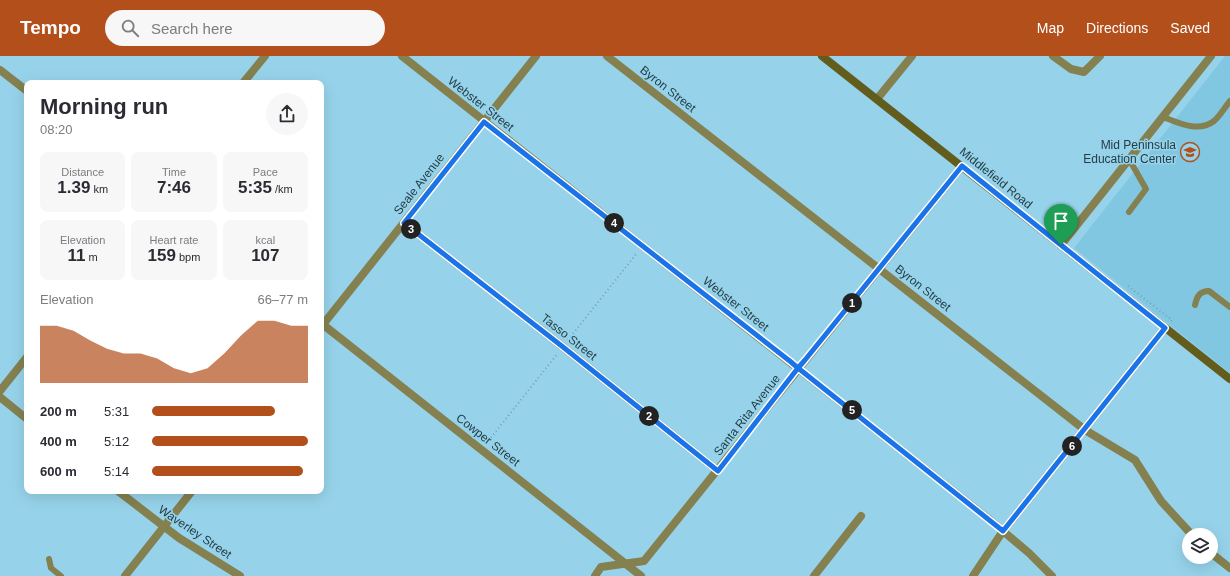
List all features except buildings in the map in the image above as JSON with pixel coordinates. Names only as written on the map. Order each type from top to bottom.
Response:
[{"type":"main road","name":"Middlefield Road","points":[[822,56],[1230,379]]},
{"type":"street","points":[[245,80],[265,56]]},
{"type":"street","name":"Webster Street","points":[[402,56],[1003,531],[1029,553],[1052,576]]},
{"type":"street","name":"Seale Avenue","points":[[324,323],[536,56]]},
{"type":"street","name":"Byron Street","points":[[607,56],[1085,430],[1135,460],[1162,501],[1186,528]]},
{"type":"street","points":[[877,99],[912,56]]},
{"type":"street","points":[[1053,56],[1071,69],[1084,72],[1100,56]]},
{"type":"street","points":[[1061,245],[1211,56]]},
{"type":"street","points":[[0,70],[24,89]]},
{"type":"street","name":"Santa Rita Avenue","points":[[594,576],[601,567],[644,561],[718,471],[798,368],[880,269],[962,166]]},
{"type":"street","name":"Tasso Street","points":[[404,223],[563,347],[718,471]]},
{"type":"street","name":"Cowper Street","points":[[324,327],[641,576]]},
{"type":"street","points":[[973,576],[1003,531],[1165,328]]},
{"type":"street","points":[[0,391],[24,361]]},
{"type":"street","points":[[0,397],[24,417]]},
{"type":"street","name":"Waverley Street","points":[[122,494],[193,548],[240,576]]},
{"type":"street","points":[[125,576],[190,494]]},
{"type":"street","points":[[814,576],[861,516]]},
{"type":"street","points":[[1218,559],[1230,568]]},
{"type":"lane","points":[[1163,117],[1188,126],[1200,126],[1215,121],[1230,101]]},
{"type":"lane","points":[[1129,159],[1146,189],[1129,212]]},
{"type":"lane","points":[[1195,305],[1200,294],[1204,291],[1209,291],[1230,307]]},
{"type":"lane","points":[[49,559],[51,568],[61,576]]},
{"type":"shaded area","name":"Mid Peninsula Education Center","points":[[1225,56],[1230,56],[1230,373],[1074,248]]},
{"type":"place","name":"Mid Peninsula Education Center","points":[[1190,152]]},
{"type":"route","points":[[1061,245],[962,166],[873,278],[798,368],[718,471],[563,347],[404,223],[484,122],[791,362],[798,368],[1003,531],[1165,328],[1061,245]]}]
